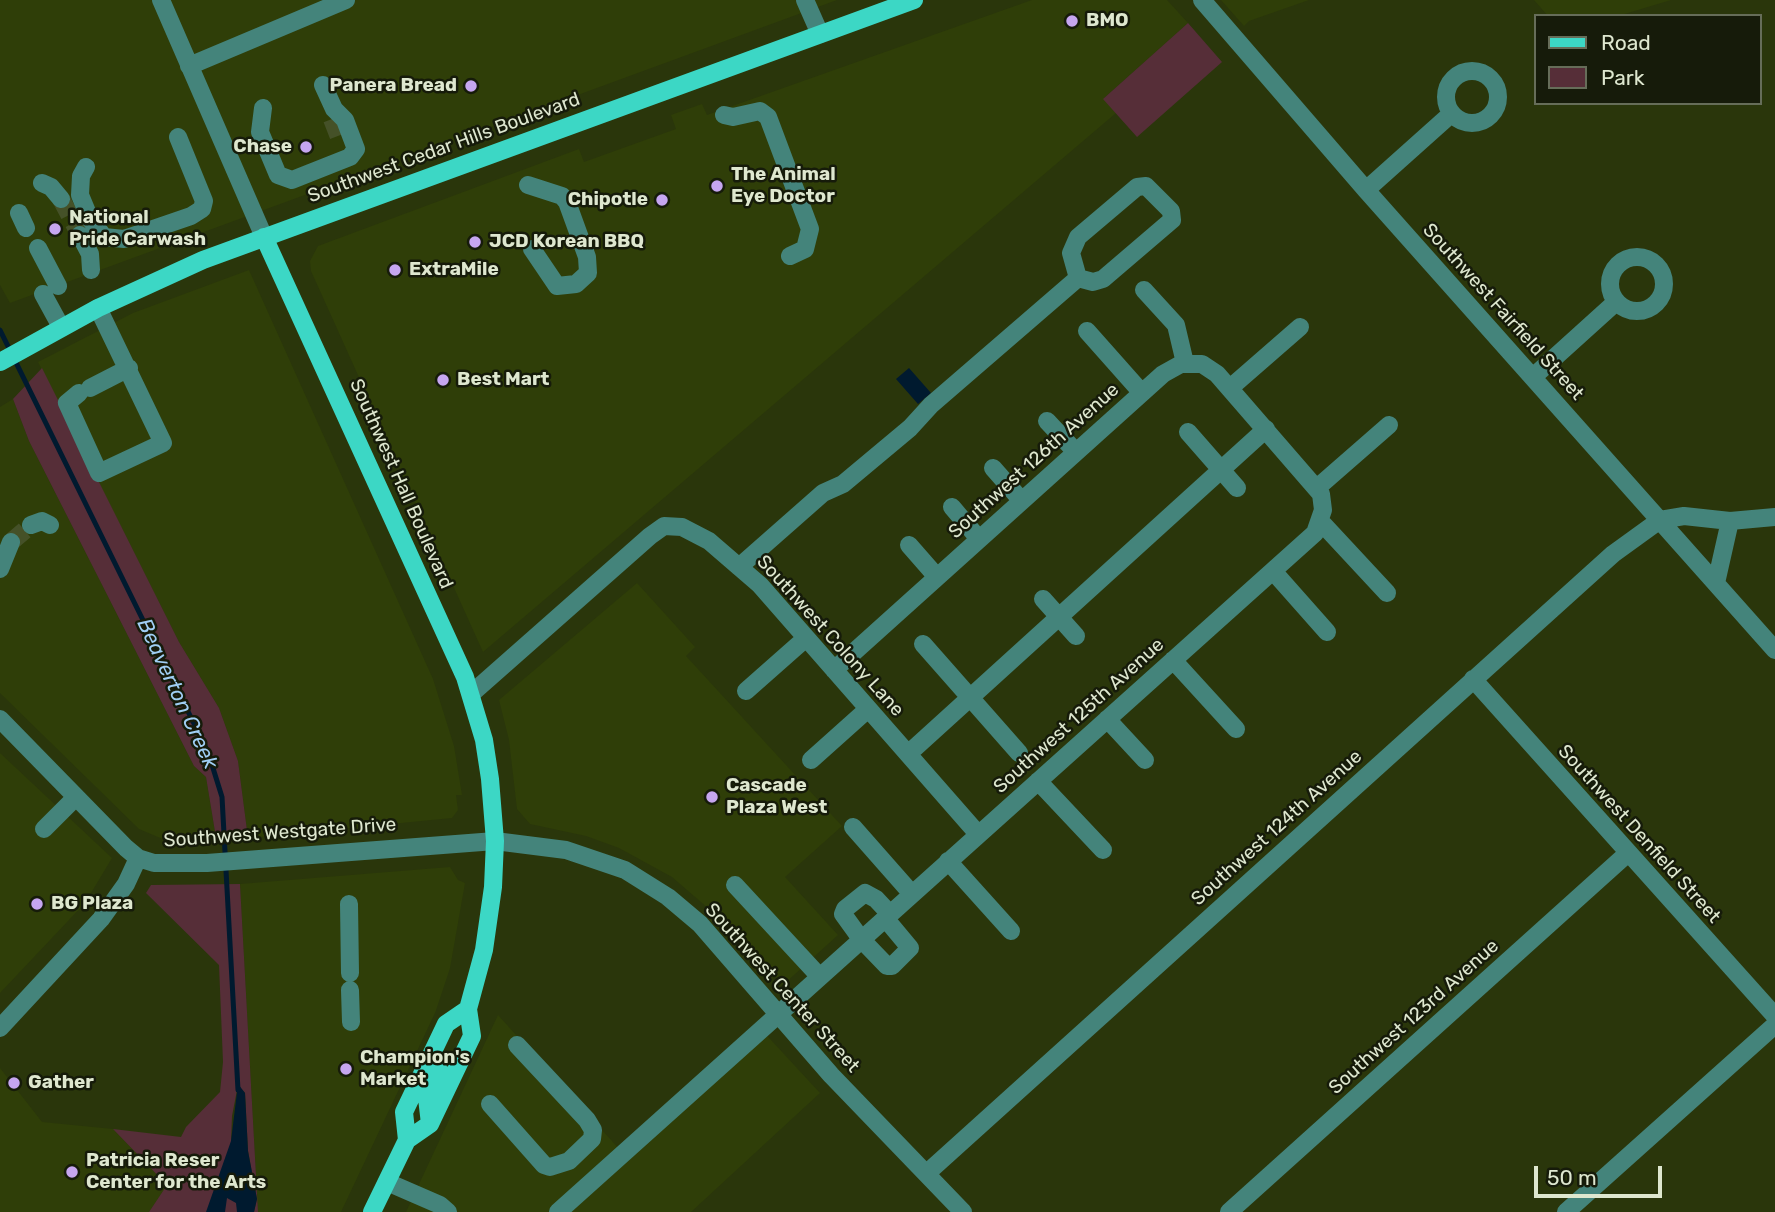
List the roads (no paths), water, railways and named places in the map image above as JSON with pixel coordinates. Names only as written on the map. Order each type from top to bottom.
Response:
[{"type":"main road","name":"Southwest Cedar Hills Boulevard","points":[[0,362],[61,327],[178,270],[914,0]]},
{"type":"main road","name":"Southwest Hall Boulevard","points":[[264,237],[471,694],[487,752],[495,841],[486,938],[468,1009],[472,1036],[430,1124],[407,1140],[372,1212]]},
{"type":"main road","name":"Southwest Hall Boulevard","points":[[407,1140],[404,1112],[446,1024],[468,1009]]},
{"type":"main road","points":[[430,1058],[437,1064],[439,1072],[427,1098],[430,1124]]},
{"type":"street","name":"Southwest Hall Boulevard","points":[[161,0],[264,237]]},
{"type":"street","points":[[189,66],[346,0]]},
{"type":"street","points":[[806,0],[820,34]]},
{"type":"street","name":"Southwest Fairfield Street","points":[[1202,0],[1366,190],[1775,650]]},
{"type":"street","points":[[263,108],[260,132],[281,179],[292,180],[344,159],[356,149],[345,120],[333,114],[323,85]]},
{"type":"street","points":[[724,115],[733,117],[760,111],[768,117],[810,229],[805,248],[790,256]]},
{"type":"street","points":[[1366,190],[1451,114]]},
{"type":"street","points":[[86,167],[81,176],[80,195],[90,219],[104,237],[124,239],[191,216],[202,209],[204,201],[178,137]]},
{"type":"street","points":[[339,138],[346,154],[344,159]]},
{"type":"street","points":[[42,183],[51,187],[61,199]]},
{"type":"street","points":[[528,185],[562,195],[567,202],[587,257],[588,273],[576,284],[557,286],[532,249]]},
{"type":"street","points":[[1137,187],[1150,188],[1171,211],[1172,220],[1110,275],[1093,282],[1078,278],[1071,253],[1078,237],[1137,187]]},
{"type":"street","points":[[80,236],[90,254],[91,270]]},
{"type":"street","points":[[38,248],[61,327]]},
{"type":"street","points":[[739,567],[823,494],[843,484],[900,436],[940,396],[1078,278]]},
{"type":"street","points":[[1144,290],[1176,325],[1185,363],[1202,364],[1230,388],[1318,487],[1322,499],[1321,522],[1387,593]]},
{"type":"street","points":[[1533,377],[1616,302]]},
{"type":"street","points":[[98,308],[129,368],[163,443],[99,473],[67,403],[85,390],[129,368]]},
{"type":"street","points":[[1230,388],[1300,327]]},
{"type":"street","points":[[1087,331],[1142,393]]},
{"type":"street","name":"Southwest 126th Avenue","points":[[834,670],[1142,393],[1171,368],[1185,363]]},
{"type":"street","points":[[1047,421],[1076,452]]},
{"type":"street","points":[[1318,487],[1389,425]]},
{"type":"street","points":[[908,754],[1266,429]]},
{"type":"street","points":[[1188,432],[1237,488]]},
{"type":"street","points":[[993,468],[1022,501]]},
{"type":"street","points":[[952,508],[979,539]]},
{"type":"street","points":[[1660,520],[1684,516],[1730,521],[1775,517]]},
{"type":"street","name":"Southwest 124th Avenue","points":[[927,1173],[1613,554],[1660,520]]},
{"type":"street","points":[[31,525],[38,521],[51,525]]},
{"type":"street","points":[[1716,583],[1730,521]]},
{"type":"street","name":"Southwest 125th Avenue","points":[[558,1212],[1273,571],[1315,533],[1321,522]]},
{"type":"street","name":"Southwest Colony Lane","points":[[471,694],[664,526],[682,527],[709,541],[739,567],[806,638],[978,834]]},
{"type":"street","points":[[0,569],[11,542]]},
{"type":"street","points":[[909,545],[937,577]]},
{"type":"street","points":[[1273,571],[1327,632]]},
{"type":"street","points":[[1043,599],[1076,636]]},
{"type":"street","points":[[746,691],[806,638]]},
{"type":"street","points":[[923,644],[1019,753]]},
{"type":"street","points":[[1173,660],[1236,729]]},
{"type":"street","name":"Southwest Denfield Street","points":[[1473,679],[1775,1016]]},
{"type":"street","points":[[811,760],[868,709]]},
{"type":"street","name":"Southwest Westgate Drive","points":[[0,719],[138,858],[172,865],[495,841]]},
{"type":"street","points":[[1107,719],[1145,760]]},
{"type":"street","points":[[1038,780],[1103,850]]},
{"type":"street","points":[[44,829],[76,797]]},
{"type":"street","points":[[853,827],[912,894]]},
{"type":"street","name":"Southwest Center Street","points":[[495,841],[584,855],[615,866],[650,884],[699,924],[776,1015],[963,1212]]},
{"type":"street","name":"Southwest 123rd Avenue","points":[[1230,1212],[1628,853]]},
{"type":"street","points":[[0,1028],[101,919],[122,892],[138,858]]},
{"type":"street","points":[[948,861],[1011,931]]},
{"type":"street","points":[[735,885],[820,977]]},
{"type":"street","points":[[870,894],[909,944],[908,952],[896,964],[887,966],[861,939],[844,914],[845,909],[860,895],[870,894]]},
{"type":"street","points":[[349,904],[351,1022]]},
{"type":"street","points":[[1566,1212],[1775,1025]]},
{"type":"street","points":[[490,1104],[544,1165],[550,1167],[569,1161],[592,1139],[593,1130],[587,1120],[517,1045]]},
{"type":"street","points":[[387,1182],[440,1205],[448,1212]]},
{"type":"water","points":[[909,368],[931,393],[918,404],[896,379]]},
{"type":"water","points":[[238,1084],[245,1093],[248,1151],[257,1199],[254,1212],[237,1212],[236,1203],[227,1198],[225,1212],[206,1212],[231,1141]]},
{"type":"waterway","name":"Beaverton Creek","points":[[0,330],[208,752],[222,797],[238,1090]]},
{"type":"tunnel","points":[[332,119],[339,137]]},
{"type":"tunnel","points":[[61,199],[80,235]]},
{"type":"tunnel","points":[[11,542],[31,525]]},
{"type":"place","name":"BMO","points":[[1072,21]]},
{"type":"place","name":"Panera Bread","points":[[471,86]]},
{"type":"place","name":"Chase","points":[[306,147]]},
{"type":"place","name":"The Animal Eye Doctor","points":[[717,186]]},
{"type":"place","name":"Chipotle","points":[[662,200]]},
{"type":"place","name":"National Pride Carwash","points":[[55,229]]},
{"type":"place","name":"JCD Korean BBQ","points":[[475,242]]},
{"type":"place","name":"ExtraMile","points":[[395,270]]},
{"type":"place","name":"Best Mart","points":[[443,380]]},
{"type":"place","name":"Cascade Plaza West","points":[[712,797]]},
{"type":"place","name":"BG Plaza","points":[[37,904]]},
{"type":"place","name":"Champion's Market","points":[[346,1069]]},
{"type":"place","name":"Gather","points":[[14,1083]]},
{"type":"place","name":"Patricia Reser Center for the Arts","points":[[72,1172]]}]
